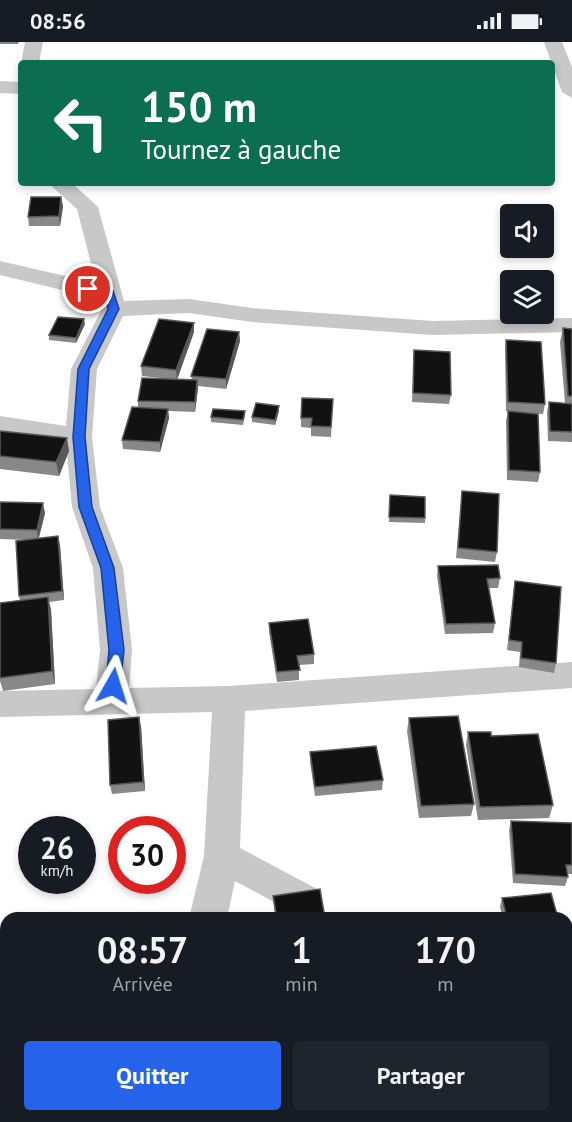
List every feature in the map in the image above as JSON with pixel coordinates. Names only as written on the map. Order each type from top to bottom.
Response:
[{"type":"street","points":[[31,60],[34,42]]},
{"type":"street","points":[[553,42],[566,64],[572,92]]},
{"type":"street","points":[[0,87],[18,88]]},
{"type":"street","points":[[62,186],[87,207],[112,301],[84,369],[79,437],[86,507],[108,568],[116,650],[111,703]]},
{"type":"street","points":[[0,268],[112,301],[189,306],[252,315],[433,328],[572,325]]},
{"type":"street","points":[[0,424],[79,437]]},
{"type":"street","points":[[0,704],[229,699],[572,675]]},
{"type":"street","points":[[209,912],[222,856],[229,699]]},
{"type":"street","points":[[222,856],[304,901]]},
{"type":"building","points":[[31,197],[61,197],[59,216],[28,217]]},
{"type":"building","points":[[58,317],[84,319],[76,338],[49,335]]},
{"type":"building","points":[[159,319],[194,323],[176,370],[141,366]]},
{"type":"building","points":[[563,328],[572,329],[572,396],[568,396]]},
{"type":"building","points":[[207,329],[239,332],[226,379],[191,376]]},
{"type":"building","points":[[506,340],[541,342],[545,404],[508,402]]},
{"type":"building","points":[[414,350],[450,352],[451,395],[413,393]]},
{"type":"building","points":[[142,378],[197,380],[195,402],[138,401]]},
{"type":"building","points":[[302,398],[333,399],[331,427],[311,426],[312,418],[301,418]]},
{"type":"building","points":[[549,402],[572,404],[572,432],[550,431]]},
{"type":"building","points":[[256,403],[279,406],[275,420],[252,417]]},
{"type":"building","points":[[132,407],[168,409],[160,442],[122,440]]},
{"type":"building","points":[[213,409],[245,411],[243,420],[211,417]]},
{"type":"building","points":[[508,411],[538,414],[540,472],[509,470]]},
{"type":"building","points":[[0,431],[67,438],[56,462],[0,456]]},
{"type":"building","points":[[462,491],[499,494],[497,552],[458,548]]},
{"type":"building","points":[[390,495],[425,497],[425,518],[389,517]]},
{"type":"building","points":[[0,502],[43,503],[37,530],[0,529]]},
{"type":"building","points":[[58,536],[62,591],[19,596],[16,541]]},
{"type":"building","points":[[498,565],[500,578],[487,579],[495,623],[446,624],[438,566]]},
{"type":"building","points":[[515,581],[561,587],[556,663],[521,658],[522,642],[509,640]]},
{"type":"building","points":[[48,597],[52,671],[0,678],[0,603]]},
{"type":"building","points":[[308,619],[314,654],[297,656],[300,670],[277,672],[269,623]]},
{"type":"building","points":[[458,716],[474,804],[421,806],[409,718]]},
{"type":"building","points":[[139,717],[143,782],[110,785],[108,720]]},
{"type":"building","points":[[468,732],[491,732],[491,736],[538,734],[553,805],[480,807]]},
{"type":"building","points":[[376,746],[383,780],[315,787],[310,752]]},
{"type":"building","points":[[511,821],[572,823],[572,865],[566,865],[568,877],[515,874]]},
{"type":"building","points":[[320,889],[324,912],[276,912],[273,896]]},
{"type":"building","points":[[551,893],[556,912],[506,912],[502,898]]},
{"type":"route","points":[[88,289],[110,294],[114,309],[84,369],[79,437],[86,507],[108,568],[116,650],[113,686]]}]
